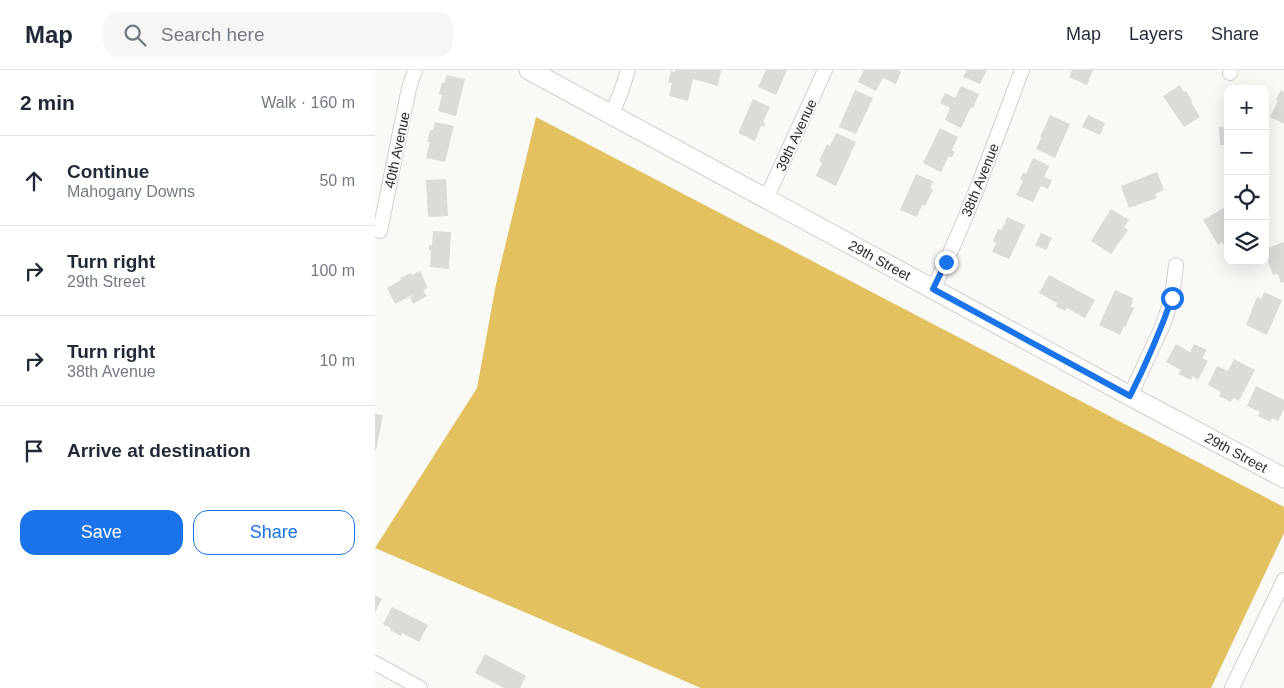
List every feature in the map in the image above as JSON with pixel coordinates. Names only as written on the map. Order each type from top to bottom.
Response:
[{"type":"street","name":"40th Avenue","points":[[380,231],[409,88],[415,70]]},
{"type":"street","name":"29th Street","points":[[529,70],[1284,478]]},
{"type":"street","points":[[611,115],[628,70]]},
{"type":"street","name":"39th Avenue","points":[[766,199],[825,70]]},
{"type":"street","name":"38th Avenue","points":[[933,289],[973,199],[1022,70]]},
{"type":"street","points":[[1130,396],[1162,327],[1172,298],[1176,265]]},
{"type":"street","points":[[1232,688],[1284,580]]},
{"type":"street","points":[[375,664],[420,688]]},
{"type":"shaded area","points":[[536,117],[1284,507],[1284,533],[1211,688],[701,688],[375,548],[477,388],[496,284]]},
{"type":"building","points":[[675,70],[721,70],[718,86],[693,79],[688,101],[669,96],[672,83],[668,82],[671,71],[675,72]]},
{"type":"building","points":[[766,70],[787,70],[776,95],[758,87]]},
{"type":"building","points":[[864,70],[898,70],[901,72],[896,84],[883,78],[876,91],[858,82]]},
{"type":"building","points":[[967,70],[987,70],[980,84],[963,77]]},
{"type":"building","points":[[1072,70],[1093,70],[1087,85],[1069,77]]},
{"type":"building","points":[[447,75],[465,79],[456,116],[438,111],[442,95],[439,94],[442,83],[444,83]]},
{"type":"building","points":[[1180,85],[1184,92],[1186,91],[1200,117],[1184,127],[1163,96]]},
{"type":"building","points":[[961,86],[979,94],[961,128],[945,120],[950,108],[940,103],[945,93],[955,98]]},
{"type":"building","points":[[855,90],[873,98],[856,134],[839,127]]},
{"type":"building","points":[[1281,90],[1284,92],[1284,124],[1270,117]]},
{"type":"building","points":[[753,99],[770,107],[763,122],[765,123],[764,127],[761,126],[755,141],[738,133]]},
{"type":"building","points":[[1050,115],[1070,124],[1055,158],[1036,149]]},
{"type":"building","points":[[1088,115],[1105,123],[1100,135],[1082,127]]},
{"type":"building","points":[[435,122],[454,126],[445,162],[426,158],[430,142],[427,142],[430,130],[433,130]]},
{"type":"building","points":[[1219,127],[1224,127],[1224,145],[1220,145]]},
{"type":"building","points":[[940,128],[958,137],[952,150],[955,152],[952,157],[949,156],[941,172],[923,163]]},
{"type":"building","points":[[836,133],[856,142],[836,186],[816,176],[822,163],[819,161],[827,144],[830,146]]},
{"type":"building","points":[[1033,158],[1049,166],[1044,177],[1052,180],[1048,189],[1041,186],[1033,202],[1016,195],[1023,181],[1020,179],[1023,173],[1026,174]]},
{"type":"building","points":[[1157,172],[1164,190],[1155,194],[1157,198],[1129,208],[1121,186]]},
{"type":"building","points":[[916,174],[933,181],[930,188],[933,189],[925,206],[922,205],[917,217],[900,210]]},
{"type":"building","points":[[446,179],[448,216],[428,217],[426,180]]},
{"type":"building","points":[[1224,208],[1224,246],[1222,242],[1218,245],[1203,220]]},
{"type":"building","points":[[1111,209],[1129,220],[1124,227],[1128,230],[1111,254],[1091,241]]},
{"type":"building","points":[[1007,217],[1025,225],[1009,259],[992,252],[996,243],[993,241],[998,229],[1002,230]]},
{"type":"building","points":[[433,231],[451,232],[449,269],[430,267],[431,250],[429,250],[429,245],[432,245]]},
{"type":"building","points":[[1041,233],[1052,238],[1046,250],[1035,245]]},
{"type":"building","points":[[1284,242],[1284,282],[1281,283],[1278,274],[1273,275],[1269,264],[1269,248]]},
{"type":"building","points":[[420,271],[428,288],[423,290],[427,296],[413,304],[410,298],[415,294],[395,304],[387,288],[401,280],[400,278]]},
{"type":"building","points":[[1049,275],[1095,300],[1085,318],[1067,308],[1065,311],[1056,306],[1057,303],[1039,293]]},
{"type":"building","points":[[1115,290],[1133,298],[1131,307],[1134,308],[1120,335],[1099,325]]},
{"type":"building","points":[[1264,292],[1282,300],[1267,335],[1246,325],[1257,297],[1261,299]]},
{"type":"building","points":[[1176,344],[1190,352],[1194,344],[1207,350],[1202,358],[1208,361],[1198,380],[1193,376],[1191,380],[1178,374],[1181,370],[1166,362]]},
{"type":"building","points":[[1234,359],[1255,370],[1239,401],[1233,398],[1231,402],[1219,396],[1221,392],[1208,385],[1217,366],[1228,371]]},
{"type":"building","points":[[1256,386],[1284,400],[1284,409],[1278,421],[1272,418],[1270,422],[1258,416],[1260,412],[1247,406]]},
{"type":"building","points":[[375,414],[383,415],[376,450],[375,450]]},
{"type":"building","points":[[375,595],[382,599],[375,612]]},
{"type":"building","points":[[392,607],[428,625],[419,642],[402,633],[401,636],[383,624]]},
{"type":"building","points":[[485,654],[526,676],[520,688],[504,688],[475,673]]},
{"type":"route","points":[[946,262],[933,289],[1130,396],[1162,327],[1172,298]]}]
